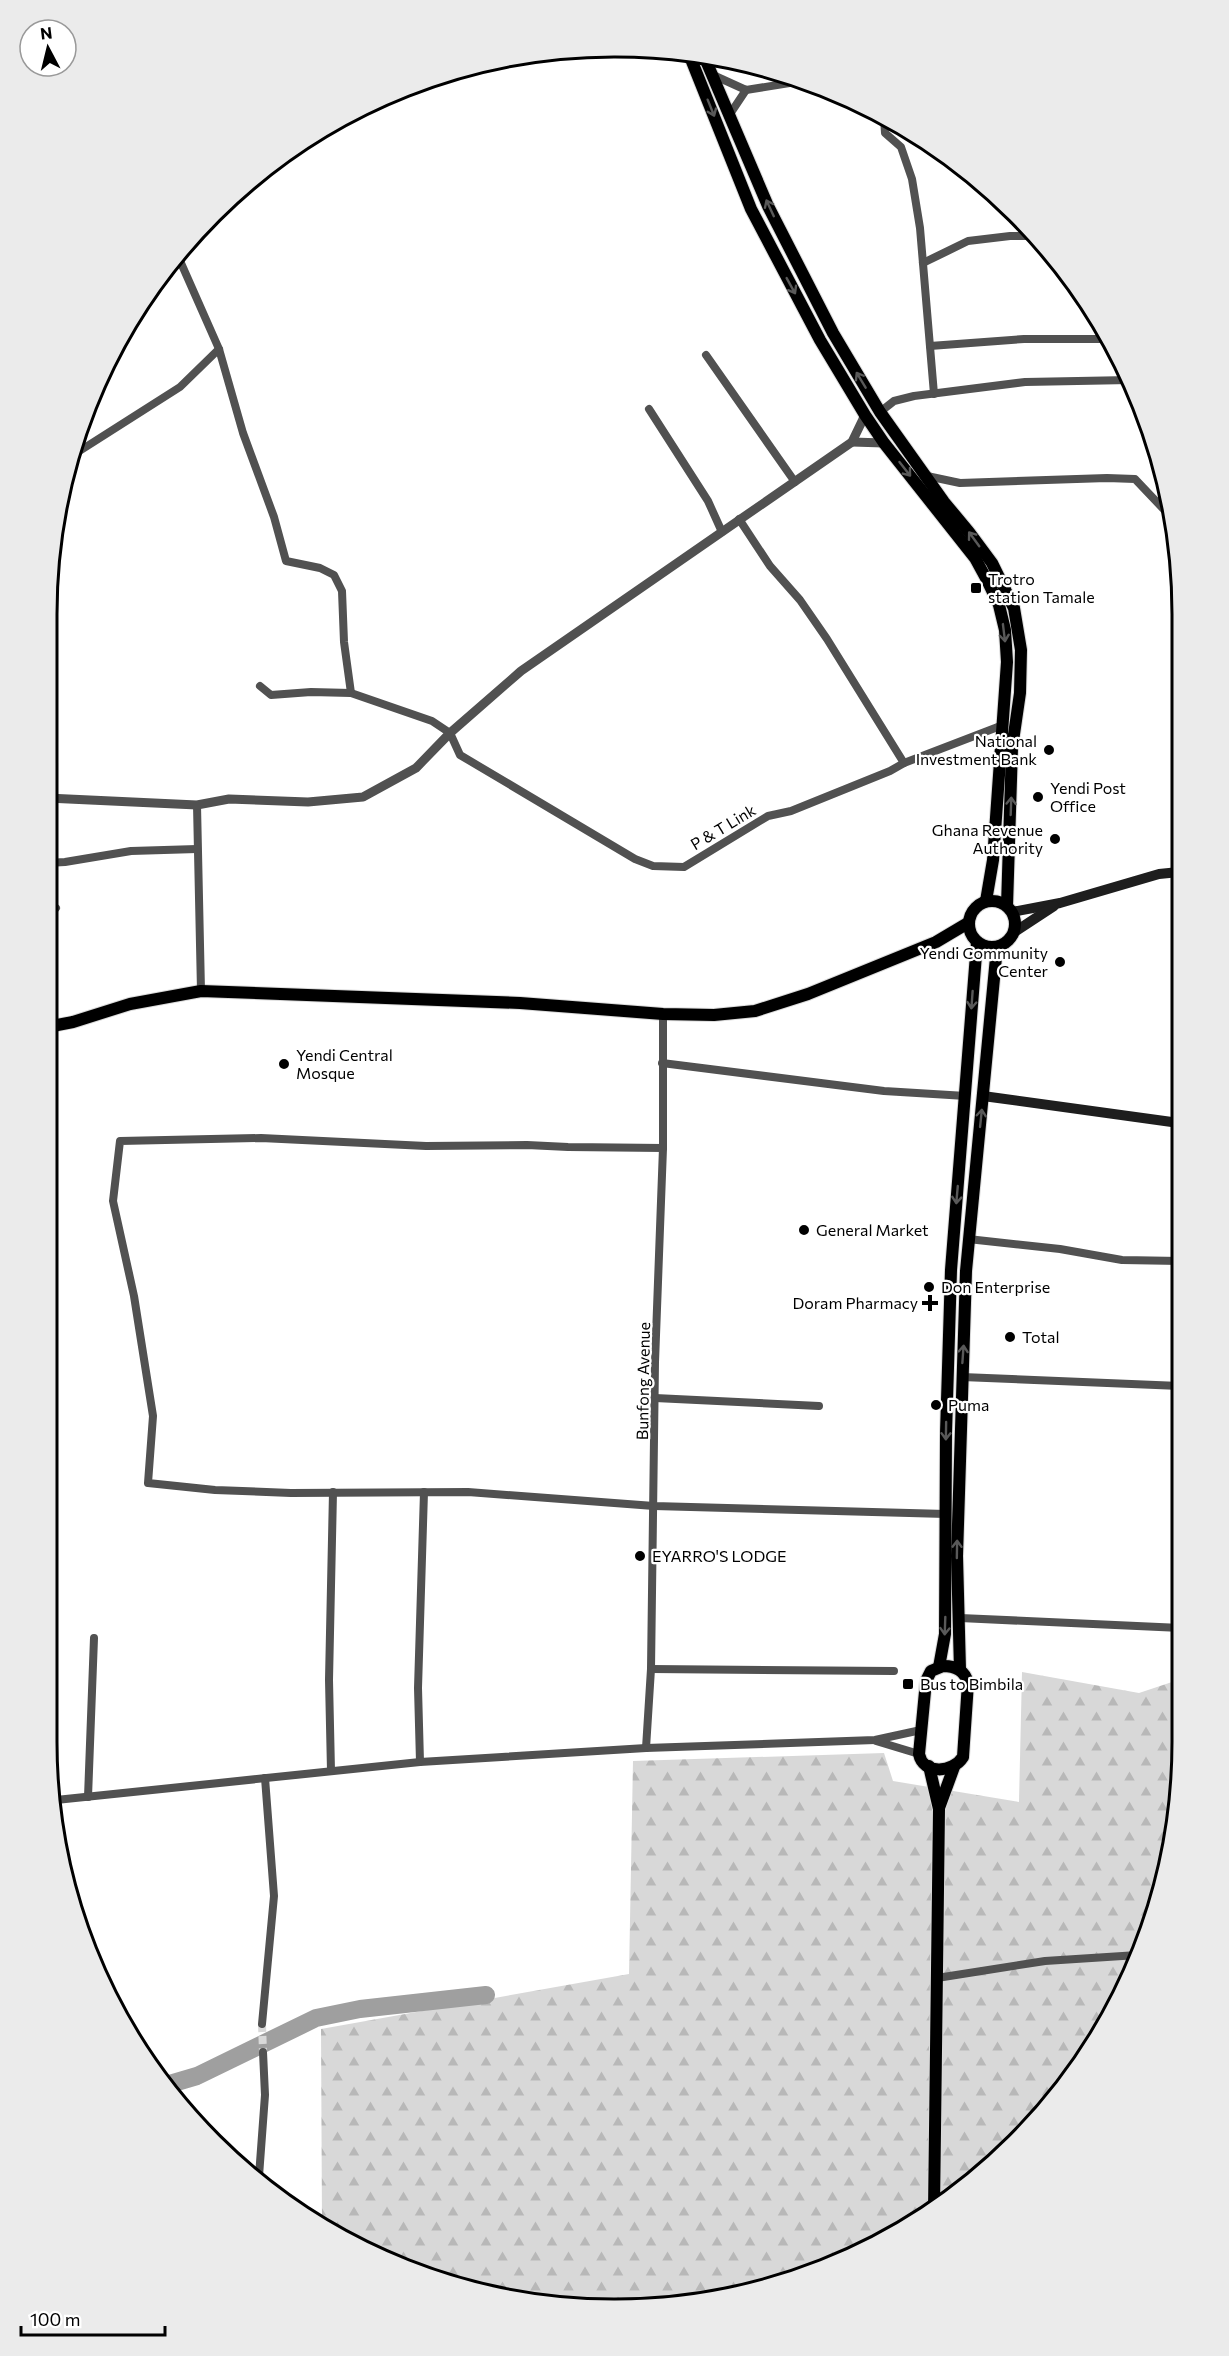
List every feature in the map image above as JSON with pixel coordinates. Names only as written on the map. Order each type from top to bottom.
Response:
[{"type":"highway","points":[[693,63],[751,209],[820,340],[866,417],[975,558],[999,605],[1005,630],[1007,662],[993,860],[986,901]]},
{"type":"highway","points":[[709,66],[768,206],[833,333],[880,412],[944,502],[992,563],[1014,608],[1021,650],[1020,693],[1012,748],[1010,909],[1015,926],[1013,933],[1004,944],[997,947],[990,947],[974,939],[936,942]]},
{"type":"highway","points":[[866,417],[880,412]]},
{"type":"highway","points":[[57,1025],[130,1004],[201,991],[520,1003],[663,1014],[714,1015],[755,1011],[808,994],[936,942],[968,923],[973,909],[986,901],[994,900],[1010,909]]},
{"type":"highway","points":[[939,1667],[945,1635],[951,1270],[966,1096],[974,939],[968,923]]},
{"type":"highway","points":[[960,1670],[957,1556],[968,1239],[997,947]]},
{"type":"highway","points":[[939,1809],[954,1767],[963,1757],[968,1683],[966,1676],[960,1670],[952,1666],[939,1667],[928,1674],[926,1680],[919,1754],[920,1760],[929,1766],[944,1770],[954,1767]]},
{"type":"highway","points":[[929,1766],[939,1809],[934,2198]]},
{"type":"main road","points":[[1010,909],[1060,903],[1159,874],[1172,873]]},
{"type":"main road","points":[[1013,933],[1060,903]]},
{"type":"main road","points":[[983,1096],[1172,1122]]},
{"type":"street","points":[[713,75],[746,90],[784,84]]},
{"type":"street","points":[[730,114],[746,90]]},
{"type":"street","points":[[885,127],[885,133],[901,147],[909,168],[920,228],[934,393]]},
{"type":"street","points":[[923,263],[968,241],[1024,236]]},
{"type":"street","points":[[181,264],[219,349],[243,433],[286,561],[321,568],[334,575],[342,591],[344,642],[351,693]]},
{"type":"street","points":[[930,346],[1054,338],[1099,339]]},
{"type":"street","points":[[83,449],[180,387],[219,349]]},
{"type":"street","points":[[706,355],[795,482]]},
{"type":"street","points":[[880,412],[894,401],[934,393],[1025,382],[1121,380]]},
{"type":"street","points":[[649,409],[708,501],[722,532]]},
{"type":"street","points":[[57,799],[197,806],[229,799],[308,802],[363,797],[416,768],[450,733],[521,671],[852,442],[866,417]]},
{"type":"street","points":[[852,442],[884,442]]},
{"type":"street","points":[[927,476],[960,483],[1134,479],[1161,507]]},
{"type":"street","points":[[740,519],[770,566],[800,600],[827,639],[904,763]]},
{"type":"street","points":[[260,686],[271,695],[311,692],[351,693],[432,721],[450,733]]},
{"type":"street","name":"P & T Link","points":[[450,733],[460,755],[635,859],[653,866],[684,867],[768,816],[791,811],[890,771],[904,763],[1003,725]]},
{"type":"street","points":[[197,806],[201,991]]},
{"type":"street","points":[[57,862],[131,851],[197,849]]},
{"type":"street","name":"Bunfong Avenue","points":[[646,1748],[651,1668],[655,1398],[663,1148],[663,1014]]},
{"type":"street","points":[[662,1063],[884,1091],[966,1096]]},
{"type":"street","points":[[663,1148],[612,1149],[527,1145],[426,1146],[261,1138],[120,1141],[113,1201],[134,1296],[153,1416],[148,1483],[215,1490],[507,1494],[654,1506],[946,1514]]},
{"type":"street","points":[[968,1239],[1060,1249],[1122,1260],[1172,1261]]},
{"type":"street","points":[[962,1377],[1172,1386]]},
{"type":"street","points":[[655,1398],[819,1406]]},
{"type":"street","points":[[331,1771],[329,1680],[333,1492]]},
{"type":"street","points":[[420,1762],[418,1688],[424,1492]]},
{"type":"street","points":[[960,1618],[1172,1628]]},
{"type":"street","points":[[88,1797],[94,1638]]},
{"type":"street","points":[[651,1668],[894,1671]]},
{"type":"street","points":[[60,1800],[420,1762],[646,1748],[875,1740],[921,1730]]},
{"type":"street","points":[[875,1740],[919,1754]]},
{"type":"street","points":[[262,2024],[274,1896],[265,1778]]},
{"type":"street","points":[[937,1978],[1045,1961],[1130,1956]]},
{"type":"street","points":[[259,2171],[265,2095],[263,2052]]},
{"type":"green space","points":[[1022,1672],[1139,1693],[1172,1682],[1171,1778],[1161,1850],[1142,1921],[1115,1988],[1078,2051],[1057,2081],[1009,2136],[954,2184],[893,2224],[828,2257],[759,2280],[687,2294],[614,2299],[542,2294],[470,2280],[401,2257],[368,2242],[322,2215],[321,2029],[629,1974],[633,1761],[884,1753],[893,1781],[1019,1802]]},
{"type":"waterway","points":[[174,2083],[197,2076],[316,2018],[360,2009],[486,1995]]},
{"type":"tunnel","points":[[262,2024],[263,2052]]},
{"type":"place","name":"Trotro station Tamale","points":[[976,588]]},
{"type":"place","name":"National Investment Bank","points":[[1049,750]]},
{"type":"place","name":"Yendi Post Office","points":[[1038,797]]},
{"type":"place","name":"Ghana Revenue Authority","points":[[1055,839]]},
{"type":"place","name":"Yendi Community Center","points":[[1060,962]]},
{"type":"place","name":"Yendi Central Mosque","points":[[284,1064]]},
{"type":"place","name":"General Market","points":[[804,1230]]},
{"type":"place","name":"Don Enterprise","points":[[929,1287]]},
{"type":"place","name":"Doram Pharmacy","points":[[930,1303]]},
{"type":"place","name":"Total","points":[[1010,1337]]},
{"type":"place","name":"Puma","points":[[936,1405]]},
{"type":"place","name":"EYARRO'S LODGE","points":[[640,1556]]},
{"type":"place","name":"Bus to Bimbila","points":[[908,1684]]}]
